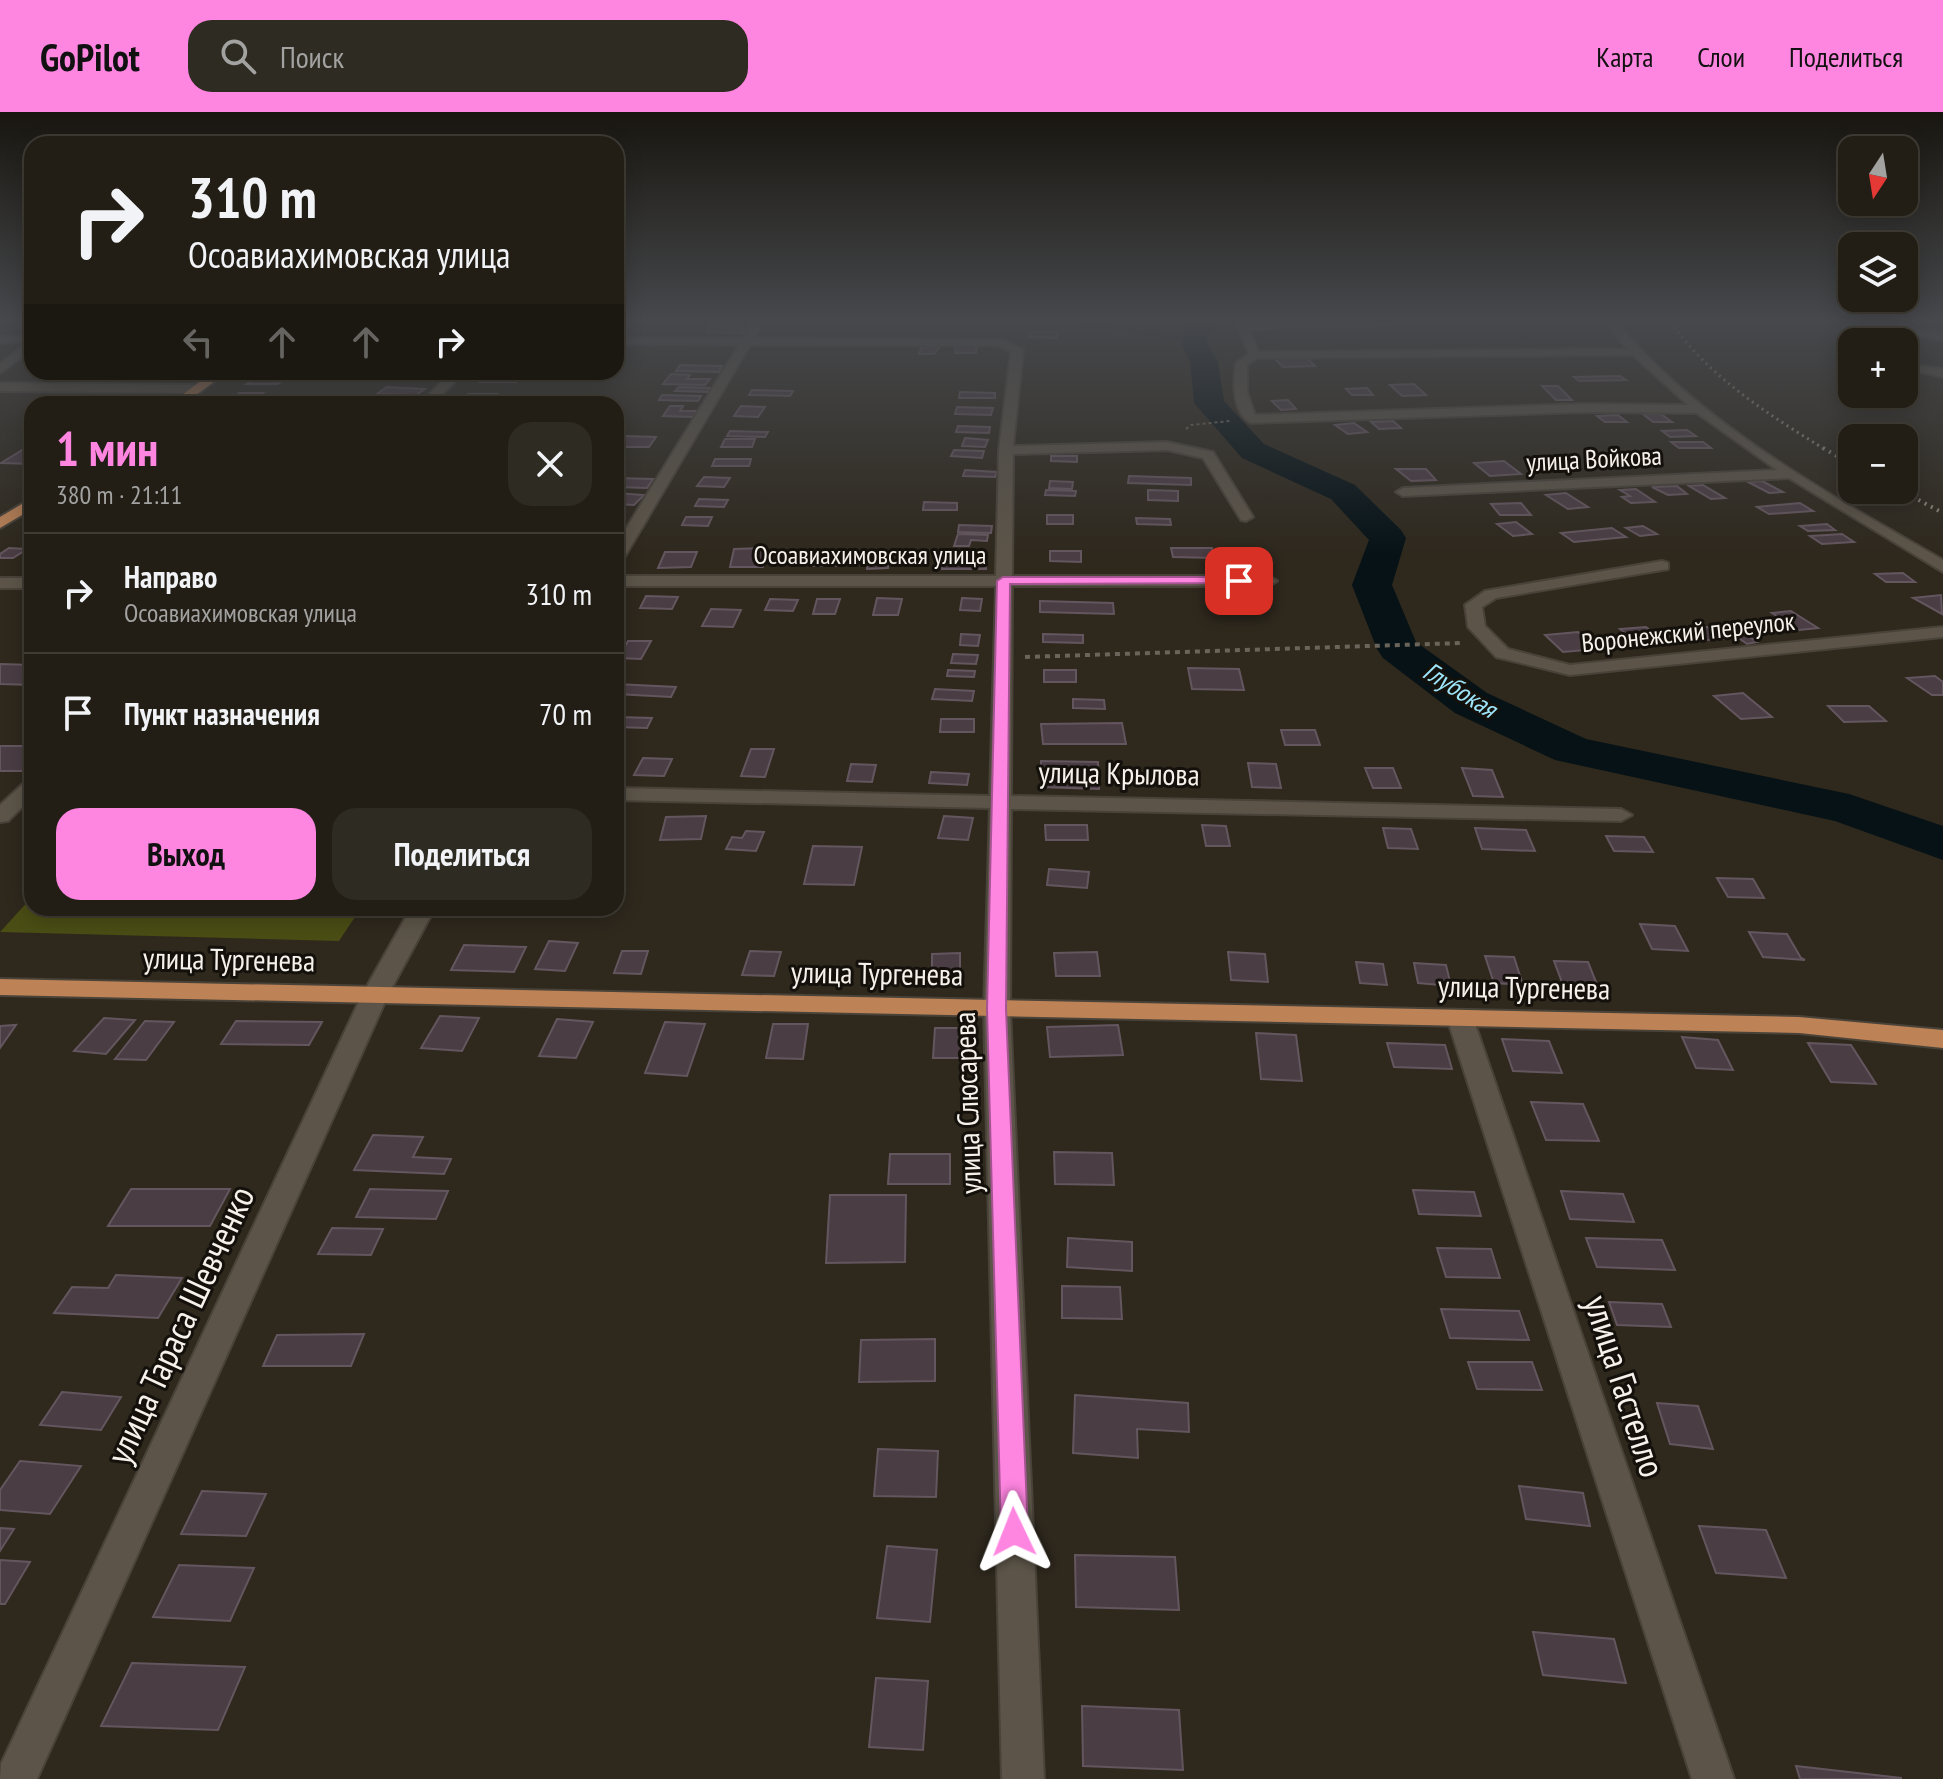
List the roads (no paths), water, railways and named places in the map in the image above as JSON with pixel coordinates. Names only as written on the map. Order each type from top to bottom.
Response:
[{"type":"main road","points":[[0,524],[24,508]]},
{"type":"main road","name":"улица Тургенева","points":[[0,987],[1799,1025],[1943,1039]]},
{"type":"street","points":[[624,545],[710,400]]},
{"type":"street","name":"улица Слюсарева","points":[[1012,400],[1006,450],[997,1009],[1023,1779]]},
{"type":"street","points":[[1241,400],[1251,419],[1584,408],[1699,409]]},
{"type":"street","points":[[1687,400],[1788,474],[1943,567]]},
{"type":"street","points":[[1006,450],[1167,446],[1208,455],[1246,517]]},
{"type":"street","name":"улица Войкова","points":[[1403,492],[1788,474]]},
{"type":"street","name":"Воронежский переулок","points":[[1662,566],[1491,594],[1473,605],[1477,627],[1502,653],[1570,670],[1943,632]]},
{"type":"street","name":"Осоавиахимовская улица","points":[[624,581],[1269,581]]},
{"type":"street","points":[[0,583],[24,583]]},
{"type":"street","points":[[0,816],[24,794]]},
{"type":"street","name":"улица Крылова","points":[[624,794],[1621,815]]},
{"type":"street","name":"улица Тараса Шевченко","points":[[16,1779],[375,995],[419,916]]},
{"type":"street","name":"улица Гастелло","points":[[1460,1018],[1713,1779]]},
{"type":"waterway","name":"Глубокая","points":[[1209,400],[1253,451],[1343,492],[1388,538],[1372,585],[1398,649],[1471,703],[1572,750],[1849,809],[1943,844]]},
{"type":"railway","points":[[1750,400],[1826,450]]},
{"type":"railway","points":[[1823,448],[1838,457]]},
{"type":"railway","points":[[1918,500],[1943,513]]}]
